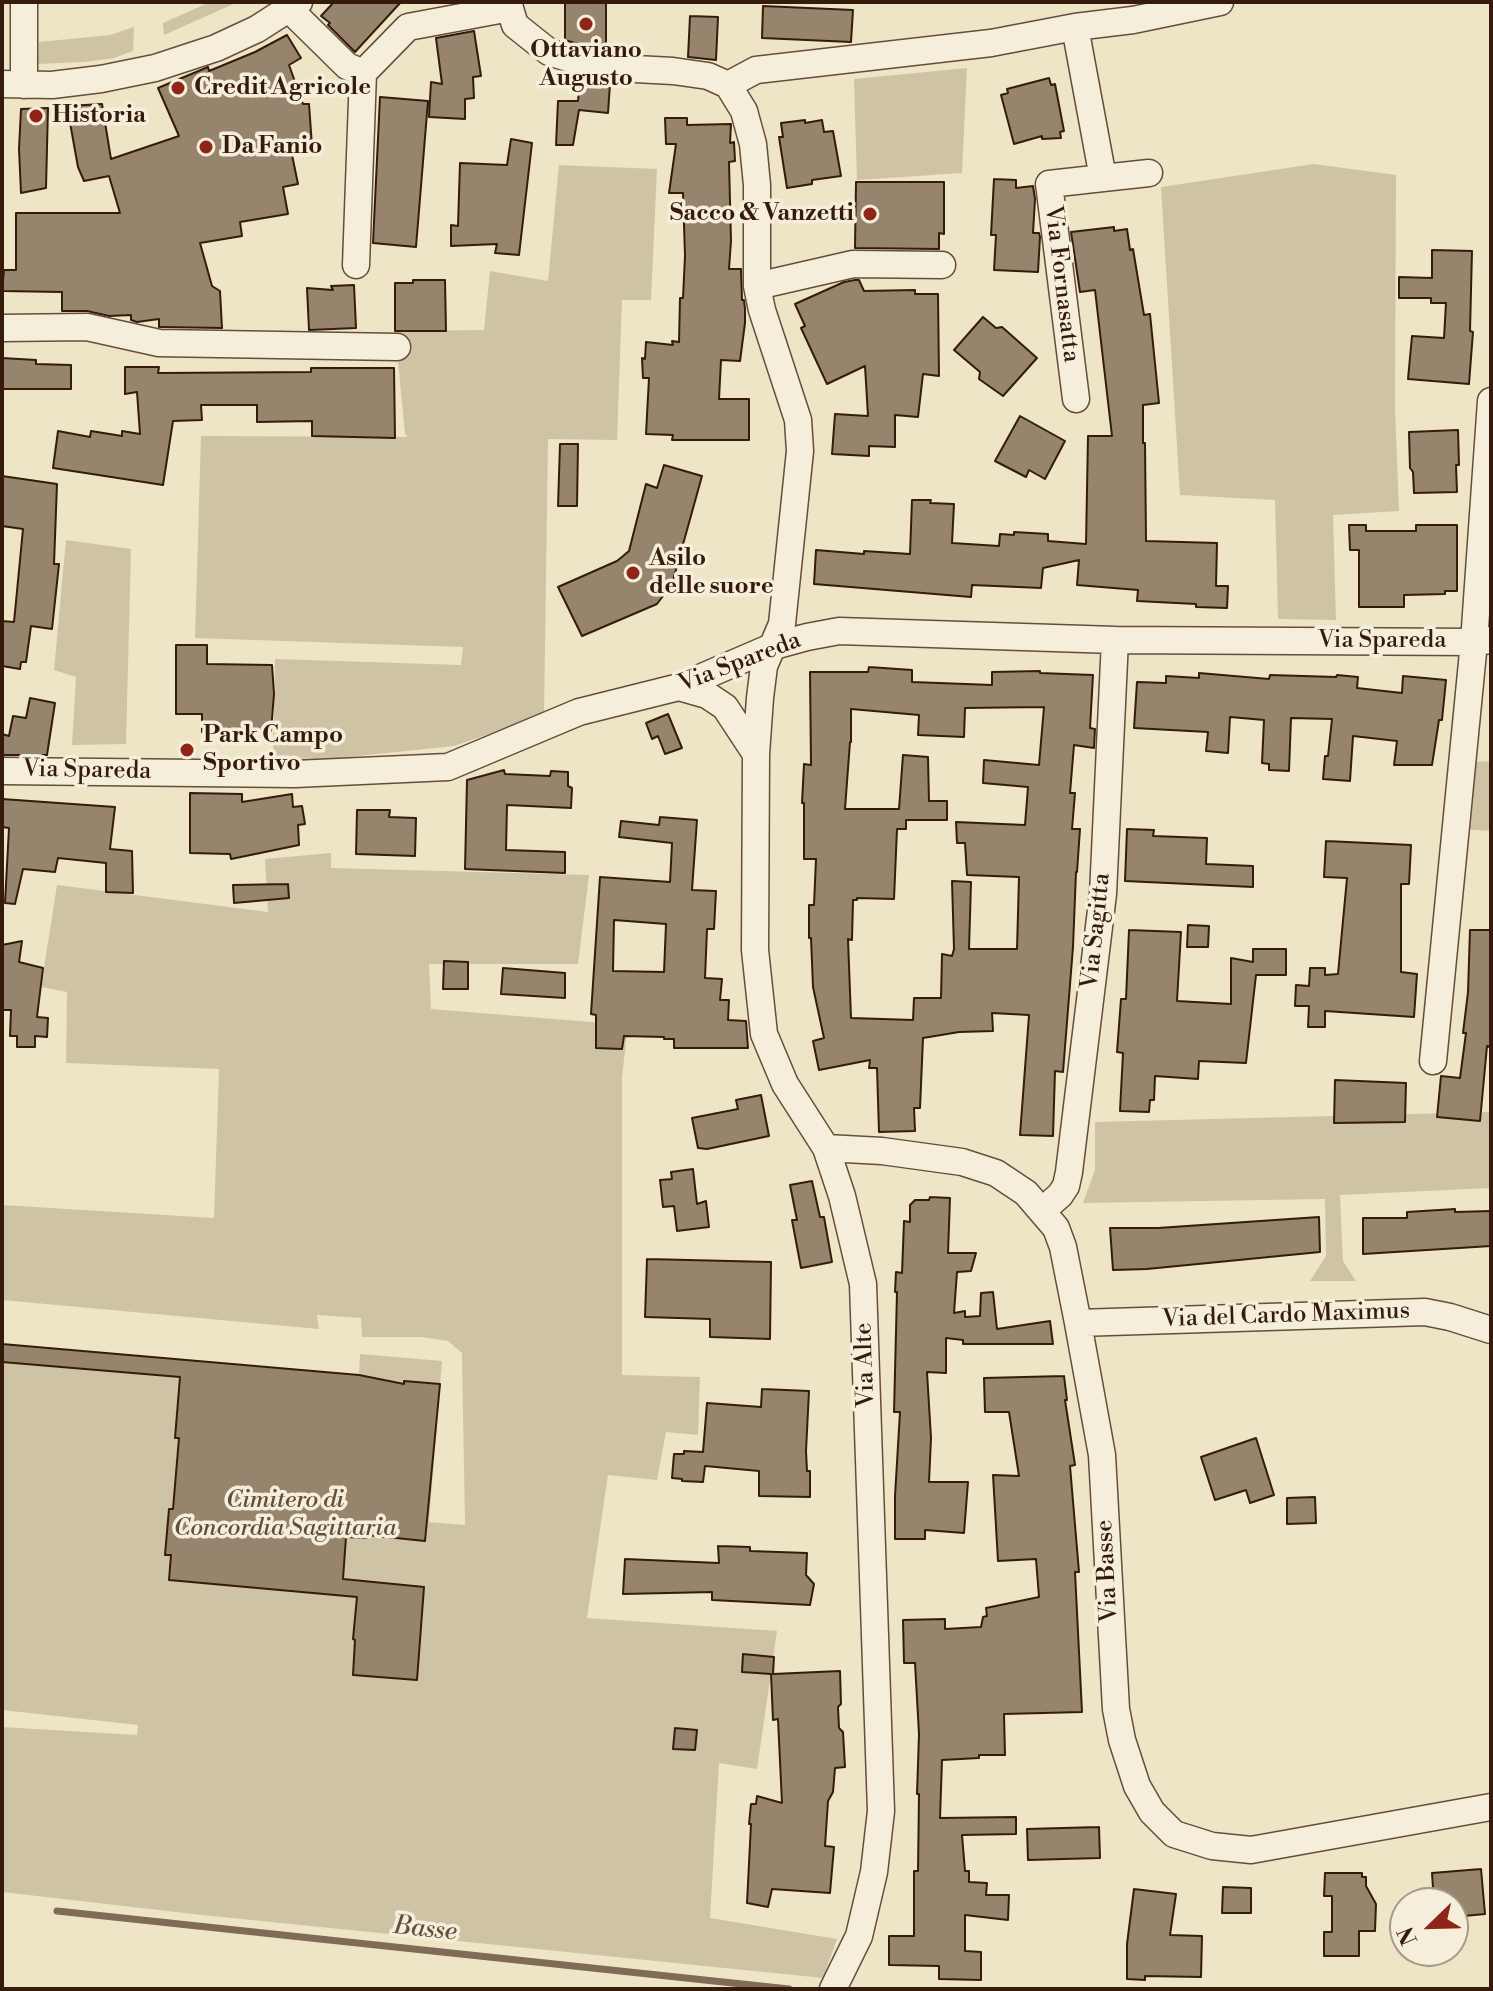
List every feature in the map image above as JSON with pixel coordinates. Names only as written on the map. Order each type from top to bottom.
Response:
[{"type":"street","points":[[24,2],[13,84],[52,85],[155,68],[216,48],[257,29],[295,6],[347,66],[363,73]]},
{"type":"street","points":[[356,265],[363,73],[408,27],[509,5],[515,25],[549,52],[597,67],[673,71],[708,76],[728,85],[756,70],[991,43],[1075,27],[1131,11],[1220,2]]},
{"type":"street","points":[[1075,27],[1103,178],[1149,173]]},
{"type":"street","name":"Via Alte","points":[[728,85],[744,111],[753,144],[757,185],[757,286],[798,420],[800,451],[782,624],[764,666],[756,754],[755,950],[764,1034],[785,1084],[826,1148],[842,1196],[863,1284],[881,1811],[874,1872],[859,1936],[833,1989]]},
{"type":"street","name":"Via Fornasatta","points":[[1076,399],[1049,184],[1103,178]]},
{"type":"street","points":[[757,286],[853,264],[942,265]]},
{"type":"street","points":[[2,328],[87,327],[159,343],[397,347]]},
{"type":"street","points":[[1433,1061],[1483,641],[1491,404]]},
{"type":"street","name":"Via Spareda","points":[[2,771],[295,774],[448,767],[579,712],[679,687],[774,646],[839,631],[1115,640],[1483,641]]},
{"type":"street","name":"Via Sagitta","points":[[1042,1211],[1060,1195],[1069,1172],[1103,894],[1115,640]]},
{"type":"street","points":[[679,687],[707,695],[725,707],[756,754]]},
{"type":"street","name":"Via Basse","points":[[826,1148],[882,1151],[962,1162],[996,1173],[1026,1193],[1056,1228],[1063,1247],[1102,1455],[1116,1709],[1122,1740],[1137,1786],[1152,1812],[1174,1834],[1212,1846],[1251,1850],[1491,1807]]},
{"type":"street","name":"Via del Cardo Maximus","points":[[1078,1323],[1425,1312],[1491,1330]]},
{"type":"green space","points":[[210,2],[238,2],[164,35],[163,23]]},
{"type":"green space","points":[[134,27],[133,51],[114,58],[38,64],[39,42],[110,35]]},
{"type":"green space","points":[[967,68],[962,173],[857,180],[854,79]]},
{"type":"green space","points":[[1314,164],[1396,175],[1395,408],[1399,511],[1333,515],[1336,620],[1278,619],[1275,500],[1180,495],[1161,187]]},
{"type":"green space","points":[[559,165],[657,169],[651,300],[622,300],[617,440],[548,439],[544,715],[454,746],[329,759],[273,758],[275,659],[461,665],[463,647],[195,638],[201,436],[408,437],[405,434],[395,331],[484,330],[490,271],[548,281]]},
{"type":"green space","points":[[66,540],[131,549],[126,744],[72,745],[76,677],[54,670]]},
{"type":"green space","points":[[1491,761],[1491,831],[1456,829],[1470,762]]},
{"type":"green space","name":"Cimitero di Concordia Sagittaria","points":[[331,853],[331,868],[589,875],[578,964],[429,964],[431,1009],[628,1025],[622,1077],[622,1375],[700,1377],[698,1435],[666,1432],[657,1480],[608,1475],[587,1618],[777,1631],[757,1769],[719,1763],[710,1918],[837,1939],[823,1978],[2,1892],[2,1727],[137,1735],[138,1725],[2,1710],[2,1346],[359,1375],[360,1354],[442,1361],[429,1522],[465,1525],[462,1353],[448,1341],[421,1337],[362,1337],[361,1318],[317,1315],[319,1329],[2,1300],[2,1205],[214,1218],[219,1069],[66,1063],[67,992],[41,987],[57,885],[268,912],[265,859]]},
{"type":"green space","points":[[1491,1112],[1491,1188],[1340,1195],[1343,1261],[1356,1281],[1310,1281],[1326,1256],[1325,1199],[1083,1203],[1095,1170],[1095,1122]]},
{"type":"building","points":[[334,2],[401,2],[355,52],[321,16]]},
{"type":"building","name":"Ottaviano Augusto","points":[[565,2],[606,2],[606,46],[581,45],[565,40]]},
{"type":"building","points":[[763,6],[853,10],[851,42],[762,38]]},
{"type":"building","points":[[690,16],[718,17],[716,60],[688,57]]},
{"type":"building","points":[[474,31],[481,76],[473,77],[474,98],[465,99],[465,119],[429,117],[431,82],[442,84],[436,38]]},
{"type":"building","points":[[287,35],[301,58],[289,65],[303,104],[309,104],[312,146],[291,150],[298,184],[283,187],[288,214],[240,222],[242,236],[200,243],[212,286],[220,291],[222,328],[159,327],[159,319],[137,322],[131,320],[131,315],[62,311],[62,292],[2,291],[4,270],[16,270],[16,213],[120,213],[109,176],[84,181],[78,167],[67,106],[102,104],[111,159],[179,136],[158,88],[208,67],[209,71]]},
{"type":"building","points":[[1049,78],[1051,85],[1055,84],[1064,131],[1060,132],[1061,138],[1042,139],[1042,136],[1014,144],[1001,95],[1008,93],[1007,89]]},
{"type":"building","points":[[580,79],[610,84],[608,113],[579,110],[573,145],[556,145],[558,101],[578,101]]},
{"type":"building","points":[[380,97],[428,101],[416,247],[373,243]]},
{"type":"building","points":[[48,108],[46,188],[21,193],[21,109]]},
{"type":"building","points":[[665,118],[687,118],[687,125],[731,124],[730,143],[734,142],[735,161],[729,162],[729,269],[741,269],[745,323],[740,361],[721,360],[719,399],[749,399],[749,440],[672,440],[673,435],[646,434],[649,378],[643,378],[642,358],[645,359],[646,342],[673,345],[672,341],[679,342],[680,298],[683,298],[683,193],[669,193],[676,144],[666,144]]},
{"type":"building","points":[[805,120],[805,123],[822,120],[824,132],[833,131],[841,176],[787,188],[779,137],[783,137],[781,123]]},
{"type":"building","points":[[511,139],[532,143],[519,255],[495,253],[497,244],[451,246],[451,225],[458,226],[460,163],[507,165]]},
{"type":"building","points":[[994,179],[1016,180],[1016,188],[1033,186],[1033,233],[1039,233],[1040,237],[1038,272],[994,270],[996,235],[991,235]]},
{"type":"building","points":[[856,182],[944,182],[944,234],[939,233],[939,249],[855,248]]},
{"type":"building","points":[[1114,227],[1114,231],[1127,229],[1144,315],[1150,314],[1159,403],[1143,405],[1146,541],[1217,543],[1216,586],[1228,586],[1227,608],[1137,601],[1138,590],[1077,585],[1079,560],[1043,568],[1041,588],[972,585],[971,597],[814,584],[816,550],[910,554],[912,500],[954,504],[952,543],[999,546],[1000,534],[1014,535],[1014,532],[1048,534],[1048,541],[1086,544],[1088,436],[1112,436],[1095,290],[1080,292],[1071,232]]},
{"type":"building","points":[[1432,250],[1472,251],[1470,331],[1473,332],[1469,384],[1408,379],[1412,336],[1444,338],[1446,303],[1431,303],[1431,298],[1399,298],[1399,277],[1432,278]]},
{"type":"building","points":[[413,280],[445,280],[446,331],[395,331],[395,283],[413,283]]},
{"type":"building","points":[[859,280],[864,291],[915,290],[915,294],[938,294],[939,376],[923,374],[918,417],[895,415],[895,447],[869,446],[869,456],[832,454],[835,414],[868,416],[865,366],[827,384],[801,328],[805,326],[795,304],[844,282]]},
{"type":"building","points":[[354,285],[356,328],[309,330],[307,288],[333,290],[331,286]]},
{"type":"building","points":[[983,317],[996,328],[1002,327],[1037,358],[1003,396],[979,379],[980,372],[954,350]]},
{"type":"building","points":[[2,358],[36,360],[36,364],[71,365],[71,389],[2,389]]},
{"type":"building","points":[[125,367],[159,367],[158,373],[394,368],[395,438],[312,436],[312,421],[257,422],[257,405],[201,405],[202,420],[173,421],[163,485],[53,468],[58,431],[90,437],[91,431],[122,436],[122,431],[140,434],[137,392],[125,394]]},
{"type":"building","points":[[1020,416],[1065,441],[1045,479],[1029,470],[1026,477],[995,461]]},
{"type":"building","points":[[1458,430],[1457,492],[1414,493],[1409,432]]},
{"type":"building","points":[[560,444],[578,444],[577,506],[558,506]]},
{"type":"building","name":"Asilo delle suore","points":[[664,465],[702,476],[672,584],[657,604],[582,636],[558,587],[617,561],[629,551],[646,484],[657,488]]},
{"type":"building","points":[[2,476],[57,484],[54,564],[59,564],[52,629],[31,626],[26,662],[21,662],[20,669],[2,666],[2,621],[14,622],[23,529],[2,526]]},
{"type":"building","points":[[1349,525],[1366,525],[1366,531],[1416,531],[1416,525],[1457,525],[1457,591],[1404,595],[1404,607],[1359,607],[1359,550],[1350,550]]},
{"type":"building","points":[[176,645],[207,645],[207,664],[272,665],[274,694],[271,731],[202,732],[202,714],[176,714]]},
{"type":"building","points":[[869,667],[912,670],[912,682],[992,685],[992,672],[1040,671],[1093,675],[1090,728],[1095,729],[1094,748],[1074,745],[1070,793],[1075,793],[1072,829],[1080,829],[1063,1072],[1055,1071],[1053,1136],[1020,1135],[1029,1015],[992,1013],[993,1031],[923,1038],[920,1108],[914,1108],[915,1131],[879,1132],[877,1068],[869,1068],[870,1060],[819,1070],[813,1041],[824,1038],[813,987],[809,938],[809,905],[814,905],[816,859],[804,859],[802,803],[804,764],[811,765],[810,672],[868,672]],"holes":[[[1044,707],[1039,765],[984,760],[983,783],[1028,787],[1025,825],[956,822],[957,843],[965,843],[967,875],[1019,877],[1017,949],[969,949],[971,882],[952,881],[954,949],[952,956],[942,954],[941,998],[914,998],[913,1020],[851,1018],[848,939],[852,940],[853,900],[894,899],[897,829],[906,829],[906,820],[947,820],[947,801],[929,801],[928,757],[903,755],[899,809],[845,809],[851,709],[919,715],[918,735],[964,737],[965,708]]]},
{"type":"building","points":[[1199,673],[1269,679],[1270,675],[1358,677],[1357,688],[1402,693],[1403,676],[1446,680],[1442,720],[1439,720],[1432,765],[1394,765],[1397,741],[1353,736],[1350,781],[1323,779],[1332,719],[1291,718],[1289,771],[1269,770],[1269,764],[1262,763],[1264,720],[1230,717],[1228,753],[1206,751],[1208,732],[1134,728],[1137,682],[1166,683],[1166,676],[1199,678]]},
{"type":"building","points":[[30,698],[55,703],[47,755],[2,755],[2,734],[9,736],[13,716],[26,718]]},
{"type":"building","points":[[668,714],[682,748],[665,754],[658,736],[652,739],[646,723]]},
{"type":"building","points":[[504,770],[505,774],[550,776],[551,771],[568,772],[568,786],[572,788],[571,808],[507,805],[506,850],[565,852],[565,873],[465,869],[467,780]]},
{"type":"building","points":[[190,793],[242,794],[242,802],[292,794],[293,807],[302,806],[305,824],[298,825],[299,845],[231,859],[230,854],[190,853]]},
{"type":"building","points":[[2,799],[115,807],[110,849],[132,851],[133,893],[106,892],[106,863],[58,858],[55,872],[23,869],[15,904],[5,903],[9,828],[2,827]]},
{"type":"building","points":[[357,810],[390,810],[389,817],[416,818],[415,856],[356,854]]},
{"type":"building","points":[[660,817],[697,820],[692,890],[716,891],[714,929],[707,929],[705,978],[722,979],[720,1000],[729,1000],[728,1020],[746,1021],[748,1048],[674,1048],[674,1039],[624,1036],[622,1049],[596,1048],[596,1015],[591,1014],[600,877],[670,882],[672,843],[619,837],[621,821],[659,825]],"holes":[[[614,920],[666,924],[664,972],[613,971]]]},
{"type":"building","points":[[1127,829],[1154,830],[1153,836],[1207,838],[1206,864],[1253,866],[1253,887],[1125,881]]},
{"type":"building","points":[[1326,841],[1411,845],[1409,884],[1401,884],[1401,972],[1417,974],[1414,1017],[1325,1011],[1325,1027],[1308,1027],[1309,1006],[1295,1006],[1296,985],[1309,986],[1310,968],[1325,968],[1325,975],[1338,974],[1347,878],[1324,877]]},
{"type":"building","points":[[288,884],[289,898],[234,903],[233,885]]},
{"type":"building","points":[[1188,925],[1209,926],[1208,947],[1187,947]]},
{"type":"building","points":[[1129,930],[1181,932],[1177,1001],[1231,1004],[1231,958],[1253,962],[1253,949],[1286,949],[1286,975],[1256,975],[1246,1063],[1199,1061],[1198,1079],[1155,1076],[1154,1100],[1150,1100],[1149,1112],[1120,1111],[1123,1053],[1117,1052],[1121,999],[1126,999]]},
{"type":"building","points":[[1470,930],[1491,930],[1491,1047],[1487,1046],[1480,1121],[1437,1117],[1441,1076],[1460,1078],[1466,1033],[1463,1033]]},
{"type":"building","points":[[22,941],[19,962],[43,968],[37,1017],[48,1018],[47,1037],[35,1036],[35,1047],[17,1047],[17,1036],[10,1036],[11,1010],[2,1010],[2,945]]},
{"type":"building","points":[[444,961],[468,962],[468,989],[443,989]]},
{"type":"building","points":[[503,968],[565,973],[565,998],[501,994]]},
{"type":"building","points":[[1335,1080],[1406,1083],[1405,1122],[1334,1123]]},
{"type":"building","points":[[761,1095],[769,1136],[707,1149],[698,1148],[692,1118],[738,1109],[736,1100]]},
{"type":"building","points":[[693,1169],[697,1204],[706,1201],[709,1227],[677,1231],[674,1206],[663,1207],[660,1180],[672,1179],[671,1172]]},
{"type":"building","points":[[812,1181],[820,1217],[824,1217],[832,1262],[801,1268],[792,1220],[797,1220],[790,1185]]},
{"type":"building","points":[[930,1197],[950,1198],[948,1253],[976,1253],[971,1271],[957,1272],[954,1313],[965,1311],[965,1317],[980,1316],[981,1293],[993,1292],[997,1329],[1050,1321],[1053,1344],[963,1344],[963,1340],[946,1338],[946,1373],[927,1372],[931,1438],[929,1482],[968,1482],[964,1533],[925,1530],[925,1539],[895,1539],[900,1412],[894,1412],[896,1272],[902,1273],[904,1221],[910,1222],[910,1205],[915,1200],[929,1200]]},
{"type":"building","points":[[1455,1209],[1455,1212],[1491,1211],[1491,1246],[1363,1254],[1363,1218],[1407,1218],[1407,1212]]},
{"type":"building","points":[[1319,1217],[1320,1252],[1113,1270],[1110,1228],[1158,1228]]},
{"type":"building","points":[[647,1259],[771,1262],[770,1339],[710,1337],[710,1319],[645,1317]]},
{"type":"building","points":[[2,1344],[359,1375],[404,1384],[404,1381],[440,1384],[425,1541],[367,1535],[367,1538],[346,1537],[343,1579],[424,1587],[417,1680],[353,1675],[357,1597],[169,1580],[171,1555],[165,1555],[169,1509],[173,1509],[179,1438],[175,1438],[180,1377],[2,1362]]},
{"type":"building","points":[[1064,1376],[1075,1465],[1070,1466],[1079,1572],[1075,1572],[1082,1712],[1004,1714],[1005,1755],[942,1760],[940,1818],[1016,1817],[1016,1834],[962,1835],[969,1882],[987,1883],[986,1895],[1009,1895],[1008,1920],[965,1915],[965,1951],[981,1952],[981,1980],[939,1979],[939,1966],[889,1965],[889,1936],[914,1936],[914,1871],[918,1871],[919,1734],[915,1663],[904,1663],[903,1620],[945,1619],[945,1629],[981,1627],[983,1617],[987,1616],[986,1608],[1039,1597],[1036,1559],[998,1561],[993,1475],[1019,1476],[1009,1412],[985,1412],[984,1378]]},
{"type":"building","points":[[762,1389],[809,1391],[806,1451],[810,1497],[759,1496],[759,1471],[705,1466],[703,1482],[672,1478],[674,1454],[703,1452],[707,1403],[761,1407]]},
{"type":"building","points":[[1256,1438],[1274,1495],[1250,1503],[1246,1490],[1215,1500],[1201,1457]]},
{"type":"building","points":[[1315,1497],[1316,1523],[1287,1524],[1287,1498]]},
{"type":"building","points":[[718,1546],[750,1547],[750,1551],[807,1553],[806,1575],[814,1584],[810,1605],[712,1600],[712,1592],[623,1594],[625,1559],[719,1563]]},
{"type":"building","points":[[743,1654],[774,1657],[773,1674],[840,1671],[839,1728],[843,1732],[845,1767],[835,1768],[833,1792],[828,1801],[825,1846],[834,1847],[830,1893],[772,1889],[768,1907],[747,1903],[751,1804],[756,1804],[757,1796],[782,1803],[778,1719],[773,1720],[771,1674],[742,1672]]},
{"type":"building","points":[[675,1728],[697,1730],[695,1750],[673,1749]]},
{"type":"building","points":[[1099,1827],[1100,1858],[1028,1860],[1027,1829]]},
{"type":"building","points":[[1481,1869],[1485,1914],[1469,1916],[1469,1887],[1433,1887],[1432,1873]]},
{"type":"building","points":[[1325,1873],[1362,1873],[1362,1877],[1366,1877],[1366,1886],[1376,1904],[1375,1931],[1359,1931],[1359,1956],[1324,1956],[1324,1932],[1332,1932],[1332,1896],[1324,1896]]},
{"type":"building","points":[[1223,1887],[1251,1888],[1251,1913],[1222,1913]]},
{"type":"building","points":[[1134,1889],[1176,1894],[1170,1935],[1202,1936],[1201,1977],[1145,1976],[1145,1980],[1127,1979],[1127,1944]]},
{"type":"waterway","name":"Basse","points":[[57,1911],[789,1989]]},
{"type":"place","name":"Ottaviano Augusto","points":[[586,24]]},
{"type":"place","name":"Credit Agricole","points":[[178,88]]},
{"type":"place","name":"Historia","points":[[36,116]]},
{"type":"place","name":"Da Fanio","points":[[206,147]]},
{"type":"place","name":"Sacco & Vanzetti","points":[[870,214]]},
{"type":"place","name":"Asilo delle suore","points":[[633,573]]},
{"type":"place","name":"Park Campo Sportivo","points":[[187,750]]}]
